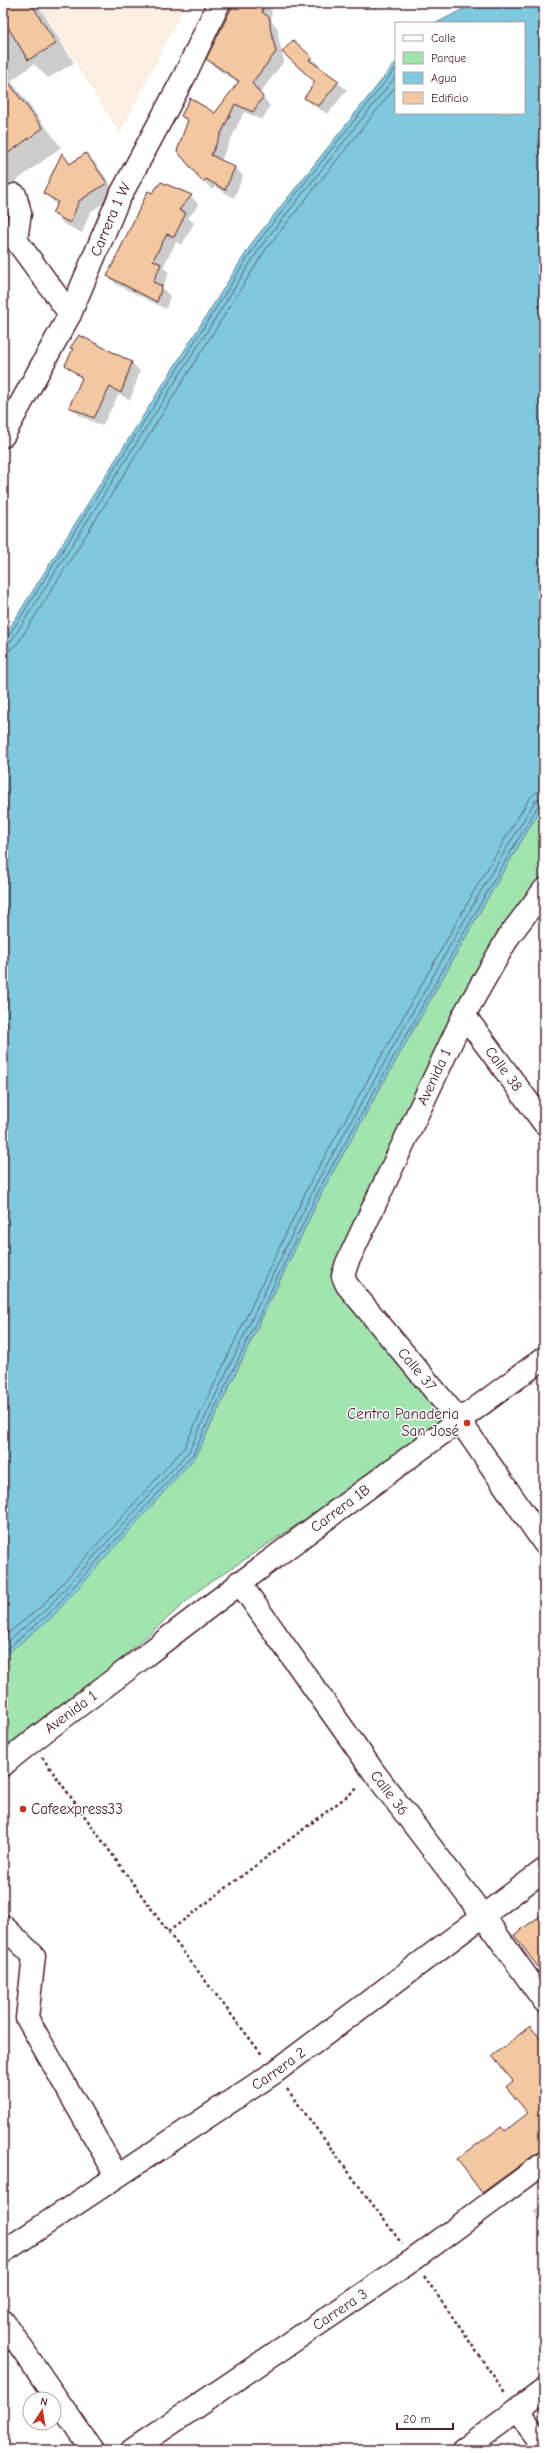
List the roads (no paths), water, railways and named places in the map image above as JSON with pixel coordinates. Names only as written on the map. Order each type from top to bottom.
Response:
[{"type":"street","name":"Carrera 1 W","points":[[3,436],[70,314],[118,200],[185,74],[219,3]]},
{"type":"street","points":[[15,195],[20,213],[16,240],[70,314]]},
{"type":"street","name":"Avenida 1","points":[[343,1276],[347,1262],[464,1015],[510,936],[544,890]]},
{"type":"street","name":"Calle 38","points":[[464,1015],[544,1123]]},
{"type":"street","name":"Calle 37","points":[[343,1276],[347,1285],[460,1420],[544,1543]]},
{"type":"street","name":"Carrera 1B","points":[[138,1661],[239,1582],[544,1358]]},
{"type":"street","name":"Calle 36","points":[[239,1582],[376,1775],[484,1917],[544,2001]]},
{"type":"street","name":"Avenida 1","points":[[3,1765],[30,1741],[138,1661]]},
{"type":"street","name":"Carrera 2","points":[[3,2252],[275,2072],[484,1917],[544,1870]]},
{"type":"street","points":[[3,1926],[34,1956],[27,2018],[117,2176]]},
{"type":"street","name":"Carrera 3","points":[[132,2450],[413,2260],[544,2163]]},
{"type":"street","points":[[3,2321],[92,2450]]},
{"type":"street","points":[[463,2450],[544,2390]]},
{"type":"street","points":[[517,2410],[544,2445]]},
{"type":"water","points":[[475,3],[544,3],[544,803],[490,894],[325,1186],[196,1456],[52,1617],[3,1657],[3,638],[254,240],[395,63],[395,114],[525,114],[525,22],[438,22]]},
{"type":"place","name":"Centro Panaderia San José","points":[[467,1423]]},
{"type":"place","name":"Cafeexpress33","points":[[23,1809]]}]
